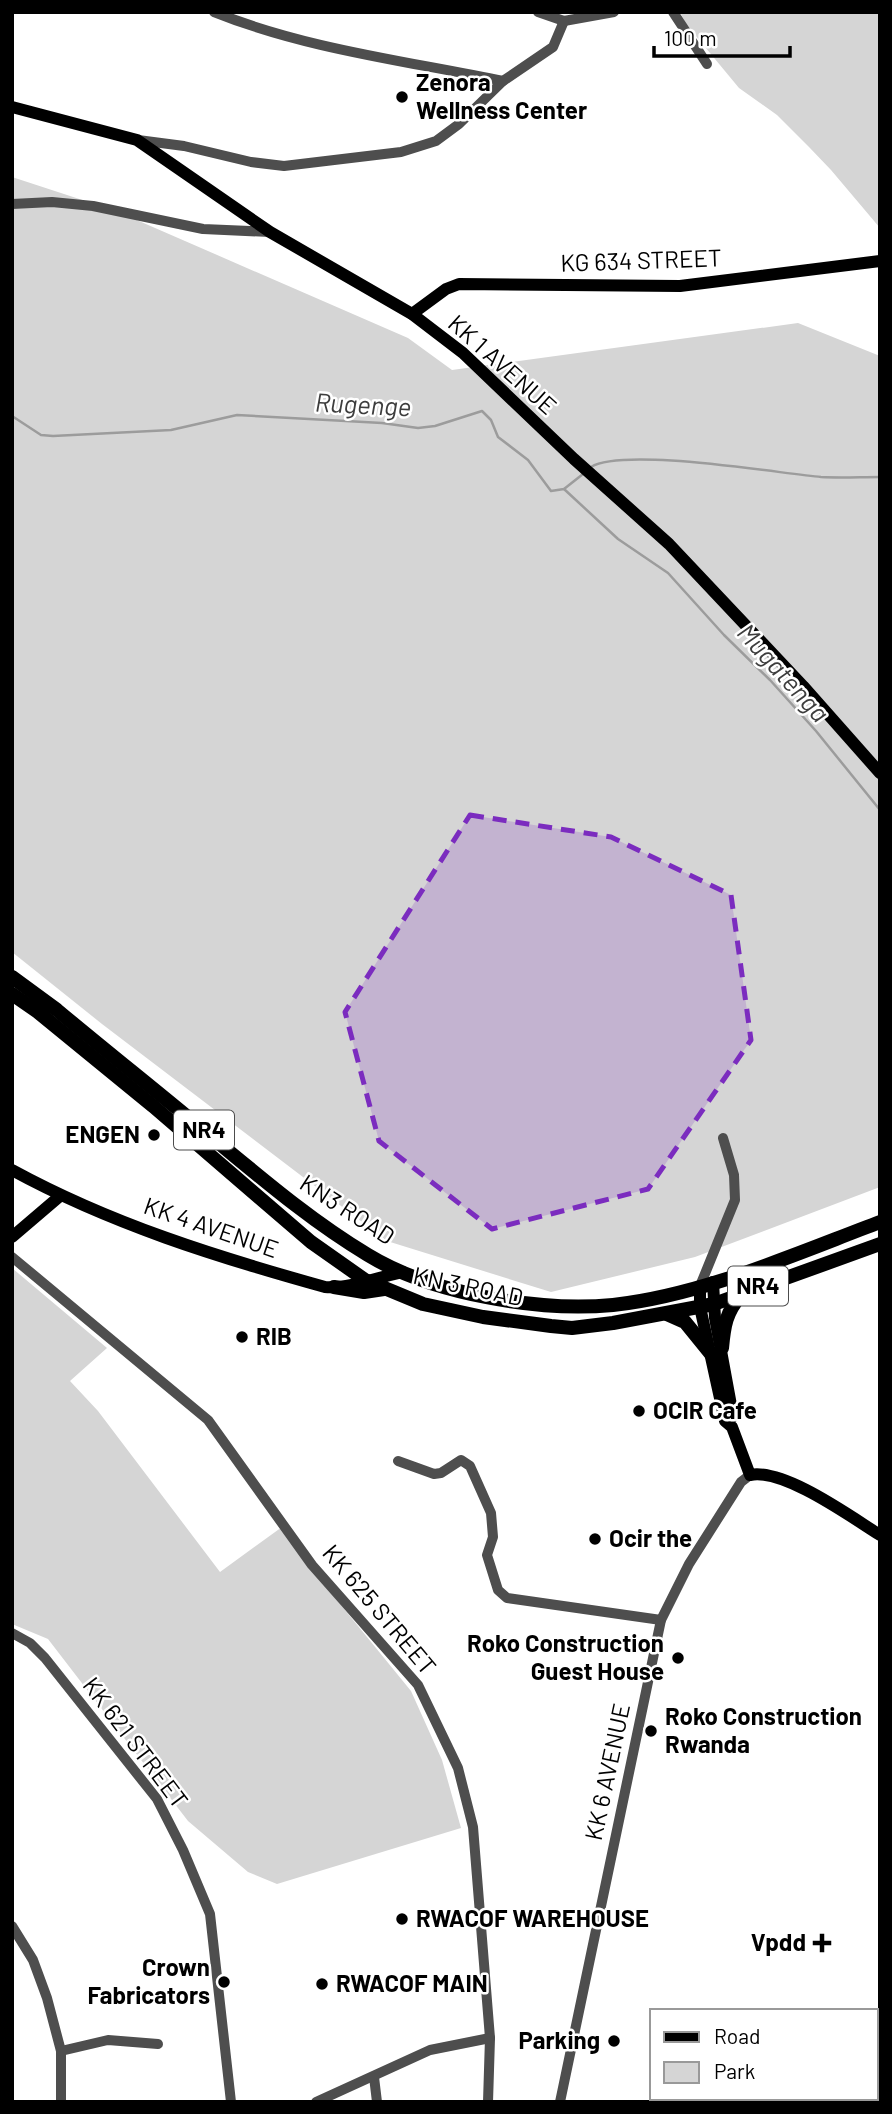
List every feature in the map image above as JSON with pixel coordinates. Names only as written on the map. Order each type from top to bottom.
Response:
[{"type":"highway","name":"KN3 ROAD","points":[[12,978],[57,1010],[321,1225],[370,1257],[449,1289],[498,1299],[573,1307],[615,1305],[666,1296],[707,1284],[880,1222]]},
{"type":"highway","name":"KN 3 ROAD","points":[[12,994],[69,1038],[311,1242],[365,1280],[423,1304],[551,1326],[582,1327],[707,1306],[880,1244]]},
{"type":"highway","points":[[339,1287],[346,1281],[345,1266]]},
{"type":"highway","points":[[339,1287],[364,1293],[384,1289]]},
{"type":"highway","points":[[667,1314],[685,1322],[717,1351],[730,1307],[745,1291]]},
{"type":"main road","name":"KK 1 AVENUE","points":[[12,107],[137,140],[270,232],[412,314],[463,353],[574,459],[669,544],[803,686],[880,773]]},
{"type":"main road","name":"KG 634 STREET","points":[[412,314],[446,289],[459,284],[680,286],[880,261]]},
{"type":"main road","name":"KK 4 AVENUE","points":[[12,1170],[60,1196],[179,1244],[222,1258],[339,1287]]},
{"type":"main road","points":[[12,1237],[60,1196]]},
{"type":"main road","points":[[339,1287],[403,1272]]},
{"type":"main road","points":[[707,1284],[707,1306],[717,1351],[726,1421],[732,1427],[750,1475],[770,1475],[824,1499],[880,1535]]},
{"type":"street","points":[[214,12],[241,23],[310,43],[503,81]]},
{"type":"street","points":[[538,12],[564,21],[614,12]]},
{"type":"street","points":[[673,12],[707,64]]},
{"type":"street","points":[[137,140],[184,146],[251,162],[284,166],[401,152],[436,141],[459,124],[503,81],[554,47],[564,21]]},
{"type":"street","points":[[12,204],[52,202],[93,206],[203,229],[270,232]]},
{"type":"street","points":[[707,1284],[735,1200],[734,1175],[723,1138]]},
{"type":"street","name":"KK 625 STREET","points":[[12,1257],[208,1420],[312,1565],[418,1685],[458,1768],[473,1828],[485,1962],[489,2038],[488,2102]]},
{"type":"street","points":[[398,1461],[434,1474],[441,1473],[461,1461],[470,1466],[491,1513],[493,1537],[487,1555],[498,1590],[507,1598],[661,1620]]},
{"type":"street","name":"KK 6 AVENUE","points":[[560,2102],[661,1620],[689,1564],[741,1482],[750,1475]]},
{"type":"street","name":"KK 621 STREET","points":[[12,1633],[30,1643],[45,1658],[157,1799],[174,1830],[210,1914],[231,2102]]},
{"type":"street","points":[[12,1926],[41,1978],[61,2051],[61,2102]]},
{"type":"street","points":[[316,2102],[430,2050],[489,2038]]},
{"type":"street","points":[[61,2051],[108,2040],[158,2043]]},
{"type":"street","points":[[374,2077],[377,2102]]},
{"type":"highlighted area","points":[[470,815],[611,837],[731,895],[751,1040],[648,1189],[492,1229],[379,1141],[345,1012]]},
{"type":"green space","points":[[680,12],[880,12],[880,228],[831,170],[777,115],[739,88],[686,24]]},
{"type":"green space","points":[[12,177],[116,211],[408,338],[452,370],[798,323],[880,356],[880,1187],[695,1257],[551,1292],[387,1241],[12,952]]},
{"type":"green space","points":[[12,1268],[107,1348],[70,1381],[98,1411],[220,1572],[282,1527],[314,1572],[411,1691],[442,1760],[461,1828],[277,1884],[248,1872],[188,1821],[48,1639],[12,1624]]},
{"type":"waterway","name":"Rugenge","points":[[12,416],[41,435],[53,436],[171,430],[237,415],[382,423],[418,428],[435,426],[482,411],[491,420],[498,437],[528,460],[551,491],[564,489],[583,474]]},
{"type":"waterway","name":"Rugenge","points":[[591,467],[609,462],[666,460],[821,477],[880,477]]},
{"type":"waterway","name":"Mugatenga","points":[[564,489],[618,539],[668,573],[816,731],[880,810]]},
{"type":"place","name":"Zenora Wellness Center","points":[[402,97]]},
{"type":"place","name":"ENGEN","points":[[154,1135]]},
{"type":"place","name":"RIB","points":[[242,1337]]},
{"type":"place","name":"OCIR Cafe","points":[[639,1411]]},
{"type":"place","name":"Ocir the","points":[[595,1539]]},
{"type":"place","name":"Roko Construction Guest House","points":[[678,1658]]},
{"type":"place","name":"Roko Construction Rwanda","points":[[651,1731]]},
{"type":"place","name":"RWACOF WAREHOUSE","points":[[402,1919]]},
{"type":"place","name":"Vpdd","points":[[822,1943]]},
{"type":"place","name":"Crown Fabricators","points":[[224,1982]]},
{"type":"place","name":"RWACOF MAIN","points":[[322,1984]]},
{"type":"place","name":"Parking","points":[[614,2041]]}]
